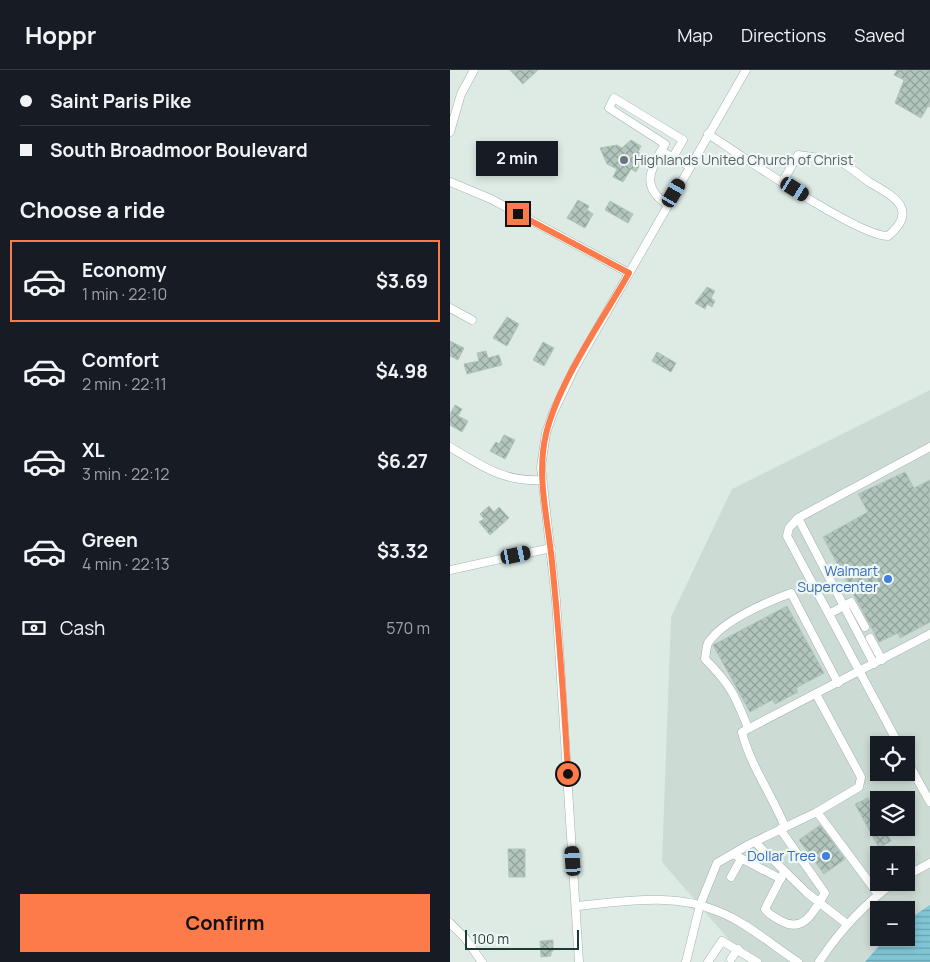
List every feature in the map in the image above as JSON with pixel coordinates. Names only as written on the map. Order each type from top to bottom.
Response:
[{"type":"street","points":[[450,132],[461,94],[474,70]]},
{"type":"street","points":[[579,962],[551,548],[542,480],[543,451],[556,405],[689,166],[746,70]]},
{"type":"street","points":[[668,205],[656,194],[649,178],[652,167],[665,144],[609,108],[614,98],[684,140],[673,157]]},
{"type":"street","points":[[708,134],[783,182],[876,235],[888,236],[896,227],[903,213],[902,207],[894,196],[840,161],[830,158],[798,154],[783,182]]},
{"type":"street","points":[[661,150],[689,166]]},
{"type":"street","points":[[450,182],[491,199],[629,273]]},
{"type":"street","points":[[450,308],[472,320]]},
{"type":"street","points":[[450,447],[502,476],[524,481],[542,480]]},
{"type":"street","points":[[894,736],[787,536],[789,528],[798,518],[930,447]]},
{"type":"street","points":[[798,518],[844,606],[878,662]]},
{"type":"street","points":[[450,570],[551,548]]},
{"type":"street","points":[[748,728],[727,681],[705,658],[707,645],[720,629],[772,600],[791,593],[838,683]]},
{"type":"street","points":[[829,614],[851,602],[865,627]]},
{"type":"street","points":[[782,876],[765,909],[768,913],[788,924],[798,926],[807,921],[825,893],[782,828],[773,798],[747,751],[742,732],[930,634]]},
{"type":"street","points":[[870,638],[878,662]]},
{"type":"street","points":[[686,962],[700,905],[717,863],[782,828],[818,812],[859,787],[861,783],[861,777],[816,694]]},
{"type":"street","points":[[915,775],[930,802]]},
{"type":"street","points":[[818,812],[878,894]]},
{"type":"street","points":[[755,842],[782,876]]},
{"type":"street","points":[[732,854],[782,876],[847,924]]},
{"type":"street","points":[[731,877],[741,858]]},
{"type":"street","points":[[915,871],[930,863]]},
{"type":"street","points":[[819,962],[847,924],[882,891]]},
{"type":"street","points":[[576,906],[669,900],[700,905],[726,915],[798,962]]},
{"type":"street","points":[[450,923],[466,938],[482,962]]},
{"type":"street","points":[[708,962],[722,940],[738,949],[753,961]]},
{"type":"street","points":[[731,959],[738,949]]},
{"type":"shaded area","points":[[930,390],[930,962],[748,962],[662,862],[671,617],[732,489]]},
{"type":"water","points":[[930,905],[930,962],[865,962],[879,946],[915,946],[915,915]]},
{"type":"building","points":[[510,70],[538,70],[523,84]]},
{"type":"building","points":[[897,70],[930,70],[930,107],[928,106],[921,118],[895,103],[904,80],[894,75]]},
{"type":"building","name":"Highlands United Church of Christ","points":[[631,140],[641,146],[638,152],[644,156],[636,172],[631,169],[623,182],[613,177],[617,169],[607,164],[600,148],[617,145],[622,148]]},
{"type":"building","points":[[578,200],[589,206],[587,210],[593,214],[585,228],[567,218]]},
{"type":"building","points":[[610,201],[633,214],[628,223],[605,210]]},
{"type":"building","points":[[707,287],[715,291],[711,298],[715,301],[712,307],[707,304],[705,309],[695,303]]},
{"type":"building","points":[[507,317],[519,324],[507,346],[493,338]]},
{"type":"building","points":[[450,341],[464,348],[458,360],[450,356]]},
{"type":"building","points":[[543,342],[554,348],[544,366],[533,360]]},
{"type":"building","points":[[486,351],[488,358],[499,355],[502,365],[467,374],[464,364],[479,361],[477,353]]},
{"type":"building","points":[[657,352],[676,363],[671,372],[652,361]]},
{"type":"building","points":[[455,405],[462,409],[458,416],[468,421],[462,432],[450,425],[450,414]]},
{"type":"building","points":[[504,435],[515,440],[505,459],[490,451],[496,442],[499,444]]},
{"type":"building","name":"Walmart Supercenter","points":[[905,472],[914,488],[930,480],[930,622],[900,638],[898,633],[879,642],[823,537],[868,512],[858,494]]},
{"type":"building","points":[[489,506],[494,512],[499,507],[509,518],[490,535],[479,522],[484,519],[480,514]]},
{"type":"building","points":[[787,606],[824,673],[796,688],[798,692],[775,704],[772,700],[750,712],[713,645]]},
{"type":"building","points":[[868,798],[870,802],[870,832],[855,804]]},
{"type":"building","points":[[820,825],[845,859],[824,874],[799,840]]},
{"type":"building","points":[[872,836],[888,836],[891,841],[882,846],[878,846]]},
{"type":"building","points":[[508,849],[525,849],[525,877],[509,877]]},
{"type":"building","points":[[553,940],[551,956],[541,957],[540,941]]},
{"type":"place","name":"Highlands United Church of Christ","points":[[624,160]]},
{"type":"place","name":"Walmart Supercenter","points":[[888,579]]},
{"type":"place","name":"Dollar Tree","points":[[826,856]]},
{"type":"route","points":[[518,214],[629,273],[560,396],[546,433],[541,467],[556,600],[568,774]]}]
